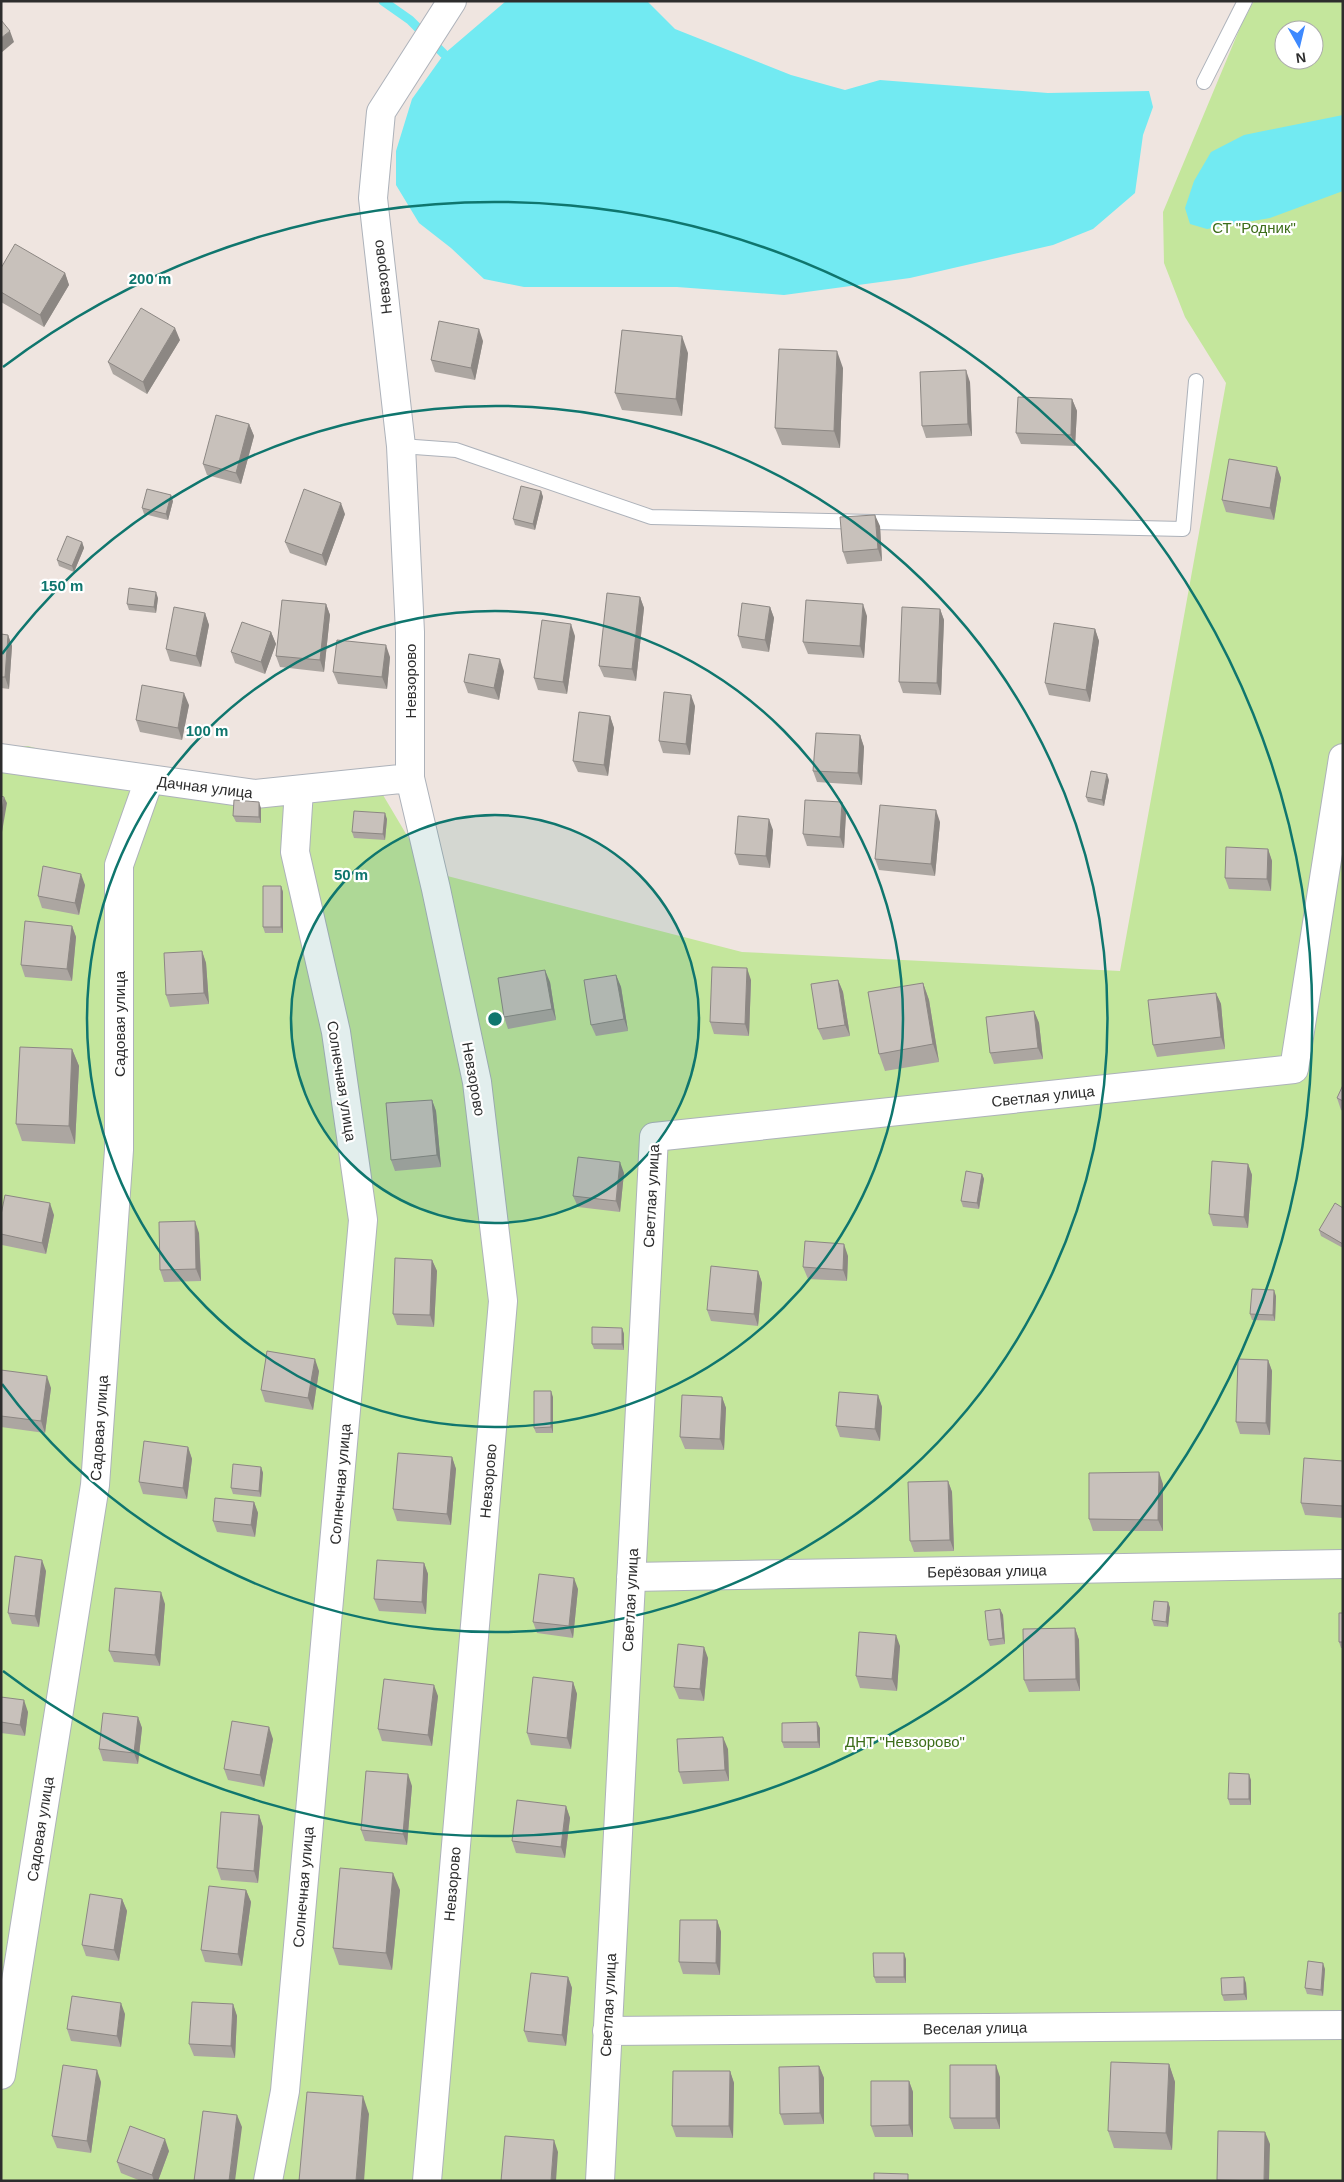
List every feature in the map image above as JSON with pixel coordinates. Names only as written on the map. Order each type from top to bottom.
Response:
[{"type":"street","name":"Невзорово","points":[[426,2181],[504,1301],[477,1082],[410,778],[410,632],[401,446],[373,198],[381,112],[452,1]]},
{"type":"street","name":"Дачная улица","points":[[1,758],[255,794],[410,778]]},
{"type":"street","name":"Светлая улица","points":[[600,2181],[654,1137],[1294,1069],[1342,765]]},
{"type":"street","name":"Садовая улица","points":[[1,2075],[95,1485],[118,1150],[119,865],[149,780]]},
{"type":"street","name":"Солнечная улица","points":[[268,2181],[285,2092],[364,1220],[336,1032],[295,852],[299,790]]},
{"type":"street","name":"Берёзовая улица","points":[[631,1577],[1343,1564]]},
{"type":"street","name":"Веселая улица","points":[[607,2032],[1343,2025]]},
{"type":"lane","points":[[1204,82],[1245,1]]},
{"type":"lane","points":[[401,446],[456,450],[651,517],[1183,529],[1196,381]]},
{"type":"green space","name":"ДНТ \"Невзорово\"","points":[[1254,1],[1343,1],[1343,2181],[1,2181],[1,748],[28,746],[229,800],[383,795],[428,871],[742,952],[1120,971],[1226,383],[1185,317],[1164,263],[1163,212],[1242,23]]},
{"type":"water","points":[[506,1],[647,1],[675,29],[791,75],[845,90],[880,80],[1048,93],[1149,91],[1153,107],[1143,135],[1135,193],[1093,229],[1053,245],[910,278],[784,295],[677,287],[524,287],[484,279],[451,248],[419,223],[396,185],[396,151],[412,99],[444,54]]},
{"type":"water","points":[[1343,115],[1343,191],[1270,218],[1207,229],[1190,224],[1185,208],[1194,181],[1211,152],[1244,135]]},
{"type":"building","points":[[1,20],[10,31],[1,38]]},
{"type":"building","points":[[15,244],[65,273],[40,315],[1,292],[1,268]]},
{"type":"building","points":[[141,308],[175,328],[143,382],[108,362]]},
{"type":"building","points":[[439,321],[479,329],[471,368],[431,360]]},
{"type":"building","points":[[622,330],[682,336],[676,399],[615,393]]},
{"type":"building","points":[[779,349],[837,351],[834,431],[775,428]]},
{"type":"building","points":[[966,370],[968,424],[922,426],[920,372]]},
{"type":"building","points":[[1018,397],[1072,399],[1071,435],[1016,433]]},
{"type":"building","points":[[216,415],[249,424],[236,473],[203,464]]},
{"type":"building","points":[[1229,459],[1277,467],[1270,508],[1222,500]]},
{"type":"building","points":[[521,486],[541,491],[533,524],[513,519]]},
{"type":"building","points":[[147,489],[171,495],[166,514],[142,508]]},
{"type":"building","points":[[304,489],[341,503],[322,555],[285,542]]},
{"type":"building","points":[[875,515],[878,549],[843,552],[840,517]]},
{"type":"building","points":[[67,536],[82,542],[72,566],[57,560]]},
{"type":"building","points":[[129,588],[156,592],[154,607],[127,604]]},
{"type":"building","points":[[607,593],[640,597],[632,669],[599,666]]},
{"type":"building","points":[[282,600],[326,604],[320,660],[276,656]]},
{"type":"building","points":[[806,600],[863,604],[860,646],[803,642]]},
{"type":"building","points":[[742,603],[770,607],[765,640],[738,636]]},
{"type":"building","points":[[174,607],[205,613],[196,656],[166,649]]},
{"type":"building","points":[[902,607],[940,609],[937,683],[899,682]]},
{"type":"building","points":[[542,620],[571,624],[563,682],[534,678]]},
{"type":"building","points":[[242,622],[271,632],[261,662],[231,652]]},
{"type":"building","points":[[1054,623],[1095,629],[1086,690],[1045,683]]},
{"type":"building","points":[[1,634],[8,635],[5,677],[1,677]]},
{"type":"building","points":[[337,640],[386,645],[382,677],[333,672]]},
{"type":"building","points":[[469,654],[500,659],[494,688],[464,682]]},
{"type":"building","points":[[142,685],[184,693],[178,728],[136,720]]},
{"type":"building","points":[[664,692],[691,695],[686,744],[659,741]]},
{"type":"building","points":[[579,712],[610,716],[604,765],[573,761]]},
{"type":"building","points":[[816,733],[860,735],[858,773],[813,771]]},
{"type":"building","points":[[1091,771],[1107,774],[1102,800],[1086,797]]},
{"type":"building","points":[[1,796],[4,797],[1,819]]},
{"type":"building","points":[[234,800],[259,802],[259,817],[233,816]]},
{"type":"building","points":[[805,800],[842,802],[840,837],[803,834]]},
{"type":"building","points":[[880,805],[936,810],[931,864],[875,859]]},
{"type":"building","points":[[354,811],[385,813],[383,834],[352,832]]},
{"type":"building","points":[[738,816],[769,819],[766,856],[735,854]]},
{"type":"building","points":[[1226,847],[1268,849],[1267,879],[1225,878]]},
{"type":"building","points":[[43,866],[81,874],[75,903],[38,896]]},
{"type":"building","points":[[263,886],[281,886],[281,927],[263,927]]},
{"type":"building","points":[[25,921],[72,926],[67,969],[21,965]]},
{"type":"building","points":[[202,951],[204,993],[166,995],[164,953]]},
{"type":"building","points":[[712,967],[747,968],[745,1024],[710,1022]]},
{"type":"building","points":[[545,970],[552,1009],[504,1017],[498,978]]},
{"type":"building","points":[[616,975],[624,1019],[591,1025],[584,980]]},
{"type":"building","points":[[838,980],[845,1025],[818,1029],[811,984]]},
{"type":"building","points":[[923,983],[933,1044],[879,1054],[868,992]]},
{"type":"building","points":[[1216,993],[1221,1037],[1153,1045],[1148,1000]]},
{"type":"building","points":[[1034,1011],[1038,1048],[990,1053],[986,1017]]},
{"type":"building","points":[[20,1047],[72,1049],[69,1126],[16,1124]]},
{"type":"building","points":[[1343,1085],[1343,1101],[1337,1098]]},
{"type":"building","points":[[432,1100],[437,1155],[391,1160],[386,1103]]},
{"type":"building","points":[[578,1157],[620,1162],[616,1201],[573,1196]]},
{"type":"building","points":[[1212,1161],[1248,1164],[1244,1217],[1209,1214]]},
{"type":"building","points":[[966,1171],[982,1174],[977,1203],[961,1201]]},
{"type":"building","points":[[5,1195],[50,1203],[42,1243],[1,1234],[1,1215]]},
{"type":"building","points":[[1335,1203],[1343,1208],[1343,1244],[1319,1230]]},
{"type":"building","points":[[195,1221],[196,1269],[160,1270],[159,1222]]},
{"type":"building","points":[[805,1241],[844,1244],[843,1270],[803,1267]]},
{"type":"building","points":[[395,1258],[432,1260],[430,1315],[393,1314]]},
{"type":"building","points":[[711,1266],[758,1271],[754,1314],[707,1310]]},
{"type":"building","points":[[1252,1289],[1274,1290],[1273,1315],[1250,1314]]},
{"type":"building","points":[[592,1327],[622,1328],[622,1344],[592,1344]]},
{"type":"building","points":[[267,1351],[315,1359],[308,1398],[261,1390]]},
{"type":"building","points":[[1238,1359],[1268,1360],[1266,1423],[1236,1422]]},
{"type":"building","points":[[1,1370],[47,1376],[41,1421],[1,1416]]},
{"type":"building","points":[[534,1391],[551,1391],[551,1427],[534,1428]]},
{"type":"building","points":[[839,1392],[878,1395],[875,1429],[836,1426]]},
{"type":"building","points":[[682,1395],[722,1397],[720,1439],[680,1437]]},
{"type":"building","points":[[144,1441],[188,1447],[183,1488],[139,1482]]},
{"type":"building","points":[[398,1453],[452,1457],[447,1514],[393,1509]]},
{"type":"building","points":[[1304,1458],[1343,1461],[1343,1506],[1301,1503]]},
{"type":"building","points":[[233,1464],[261,1467],[259,1491],[231,1488]]},
{"type":"building","points":[[1159,1472],[1158,1520],[1089,1519],[1089,1473]]},
{"type":"building","points":[[948,1481],[950,1540],[910,1541],[908,1482]]},
{"type":"building","points":[[215,1498],[254,1502],[251,1525],[213,1521]]},
{"type":"building","points":[[15,1556],[42,1560],[35,1616],[8,1613]]},
{"type":"building","points":[[377,1560],[424,1563],[422,1602],[374,1599]]},
{"type":"building","points":[[539,1574],[574,1578],[569,1626],[533,1622]]},
{"type":"building","points":[[115,1588],[161,1592],[155,1655],[109,1651]]},
{"type":"building","points":[[1154,1601],[1168,1602],[1166,1622],[1152,1620]]},
{"type":"building","points":[[1000,1609],[1003,1638],[988,1640],[985,1611]]},
{"type":"building","points":[[1339,1613],[1343,1613],[1343,1642],[1339,1642]]},
{"type":"building","points":[[1075,1628],[1076,1679],[1024,1680],[1023,1629]]},
{"type":"building","points":[[859,1632],[896,1635],[892,1679],[856,1676]]},
{"type":"building","points":[[678,1644],[704,1647],[700,1689],[674,1687]]},
{"type":"building","points":[[533,1677],[573,1682],[567,1738],[527,1733]]},
{"type":"building","points":[[384,1679],[434,1685],[428,1735],[378,1729]]},
{"type":"building","points":[[1,1697],[24,1700],[20,1725],[1,1722]]},
{"type":"building","points":[[103,1713],[138,1717],[134,1753],[99,1749]]},
{"type":"building","points":[[232,1721],[269,1727],[260,1775],[224,1769]]},
{"type":"building","points":[[817,1722],[818,1742],[782,1742],[782,1723]]},
{"type":"building","points":[[723,1737],[725,1770],[679,1772],[677,1739]]},
{"type":"building","points":[[366,1771],[408,1774],[403,1834],[361,1830]]},
{"type":"building","points":[[1229,1773],[1249,1774],[1249,1799],[1228,1799]]},
{"type":"building","points":[[517,1800],[566,1806],[561,1847],[512,1841]]},
{"type":"building","points":[[221,1812],[259,1815],[254,1871],[217,1868]]},
{"type":"building","points":[[340,1868],[393,1873],[386,1953],[333,1948]]},
{"type":"building","points":[[209,1886],[246,1890],[238,1954],[201,1950]]},
{"type":"building","points":[[90,1894],[122,1899],[114,1950],[82,1945]]},
{"type":"building","points":[[680,1920],[717,1920],[716,1963],[679,1962]]},
{"type":"building","points":[[873,1953],[904,1953],[904,1977],[874,1977]]},
{"type":"building","points":[[1308,1961],[1323,1963],[1321,1990],[1305,1988]]},
{"type":"building","points":[[531,1973],[568,1977],[562,2035],[524,2031]]},
{"type":"building","points":[[1244,1977],[1244,1994],[1222,1995],[1221,1978]]},
{"type":"building","points":[[72,1996],[121,2003],[117,2036],[67,2029]]},
{"type":"building","points":[[192,2002],[233,2004],[231,2046],[189,2044]]},
{"type":"building","points":[[1111,2062],[1169,2064],[1166,2133],[1108,2131]]},
{"type":"building","points":[[63,2065],[97,2070],[87,2141],[52,2136]]},
{"type":"building","points":[[950,2065],[996,2065],[996,2118],[950,2118]]},
{"type":"building","points":[[819,2066],[820,2113],[780,2114],[779,2067]]},
{"type":"building","points":[[673,2071],[730,2071],[729,2126],[672,2126]]},
{"type":"building","points":[[871,2081],[909,2081],[909,2125],[871,2126]]},
{"type":"building","points":[[307,2092],[363,2096],[356,2181],[299,2181]]},
{"type":"building","points":[[203,2111],[237,2115],[229,2181],[194,2181]]},
{"type":"building","points":[[130,2126],[165,2139],[152,2175],[117,2162]]},
{"type":"building","points":[[1218,2131],[1265,2132],[1264,2181],[1217,2180]]},
{"type":"building","points":[[505,2136],[554,2140],[551,2181],[501,2181]]},
{"type":"building","points":[[874,2173],[908,2174],[908,2181],[874,2181]]},
{"type":"waterway","points":[[383,1],[410,20],[444,54]]},
{"type":"park label","name":"СТ \"Родник\"","points":[[1254,227]]}]
